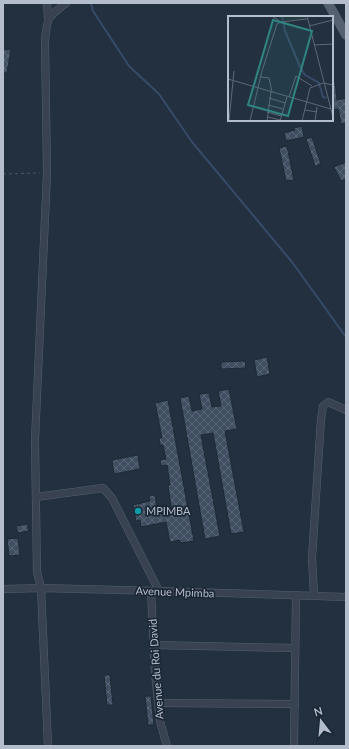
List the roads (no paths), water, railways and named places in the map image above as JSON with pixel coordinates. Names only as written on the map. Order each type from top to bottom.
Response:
[{"type":"main road","points":[[328,3],[346,35]]},
{"type":"street","points":[[47,3],[48,19],[45,41],[47,173],[35,440],[37,572],[42,588],[48,746]]},
{"type":"street","points":[[48,19],[66,3]]},
{"type":"street","points":[[314,595],[312,558],[323,406],[328,402],[346,410]]},
{"type":"street","points":[[36,497],[104,488],[112,498],[159,591]]},
{"type":"street","name":"Avenue Mpimba","points":[[3,589],[42,588],[346,597]]},
{"type":"street","name":"Avenue du Roi David","points":[[151,591],[158,703],[160,721],[166,746]]},
{"type":"street","points":[[294,746],[296,595]]},
{"type":"street","points":[[154,645],[295,648]]},
{"type":"street","points":[[158,703],[294,704]]},
{"type":"waterway","points":[[91,3],[93,11],[129,66],[159,94],[192,142],[292,262],[346,337]]},
{"type":"place","name":"MPIMBA","points":[[138,511]]}]
